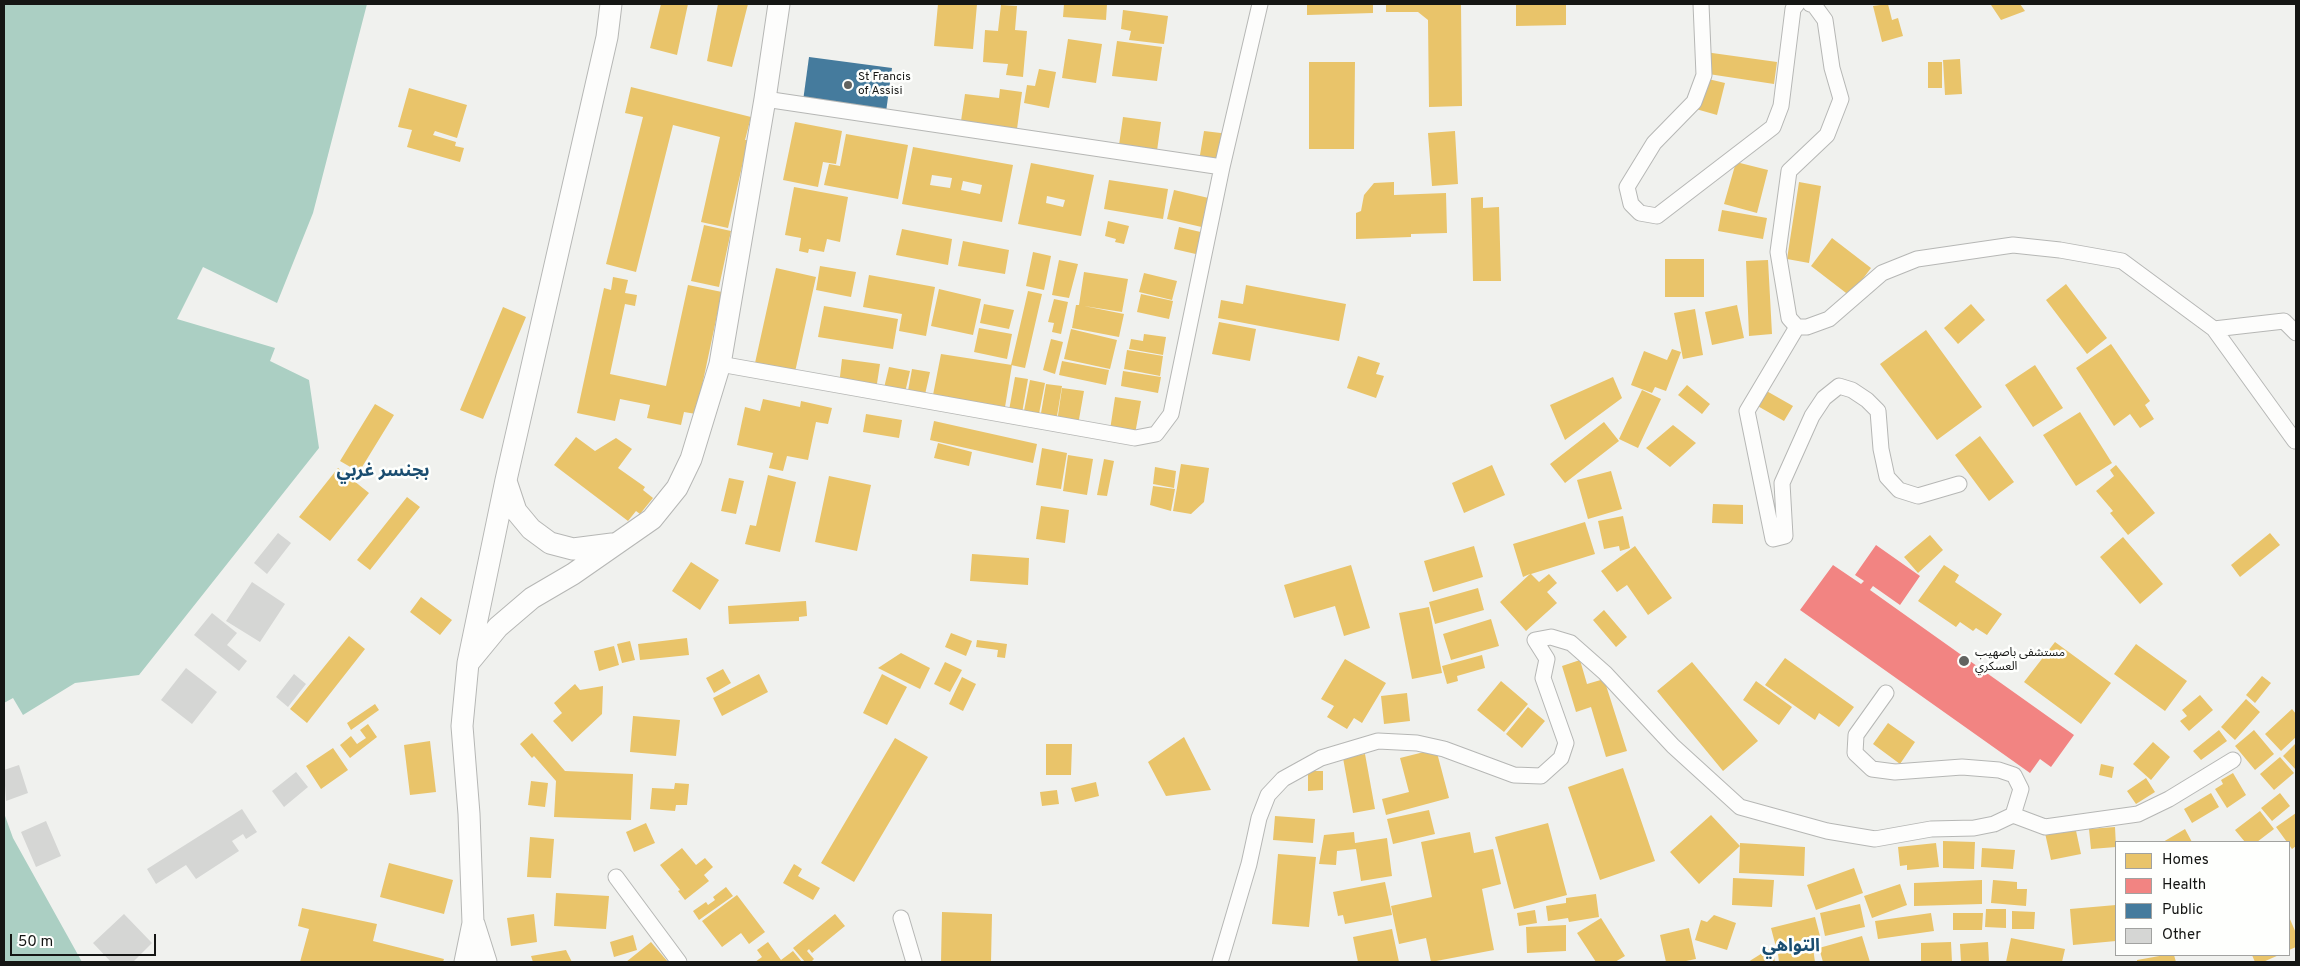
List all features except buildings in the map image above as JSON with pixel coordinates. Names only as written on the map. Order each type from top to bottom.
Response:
[{"type":"main road","points":[[465,962],[473,923],[469,814],[462,726],[468,663],[506,480],[607,37],[611,4]]},
{"type":"main road","points":[[468,663],[498,627],[532,598],[573,574],[652,519],[677,488],[691,459],[720,364],[765,99],[779,4]]},
{"type":"main road","points":[[506,480],[516,511],[531,529],[550,543],[573,549],[618,543]]},
{"type":"main road","points":[[473,923],[486,962]]},
{"type":"street","points":[[720,364],[1135,438],[1156,434],[1171,414],[1222,167],[1260,4]]},
{"type":"street","points":[[1701,4],[1704,75],[1694,102],[1654,143],[1627,187],[1631,204],[1640,213],[1657,216],[1773,127],[1781,106],[1793,9],[1797,4]]},
{"type":"street","points":[[1810,4],[1814,6],[1825,20],[1832,68],[1841,99],[1827,135],[1789,171],[1778,252],[1789,318],[1797,327],[1807,327],[1829,319],[1882,273],[1916,259],[2013,245],[2060,250],[2122,261],[2214,329],[2296,439]]},
{"type":"street","points":[[765,99],[1222,167]]},
{"type":"street","points":[[2214,329],[2284,322],[2296,333]]},
{"type":"street","points":[[1797,327],[1747,412],[1773,539],[1785,536],[1782,482],[1812,416],[1824,398],[1839,386],[1852,390],[1867,400],[1878,411],[1881,449],[1887,477],[1899,490],[1918,496],[1959,484]]},
{"type":"street","points":[[1220,962],[1249,864],[1259,818],[1268,795],[1283,779],[1321,758],[1378,741],[1417,743],[1444,749],[1514,775],[1541,776],[1561,758],[1566,743],[1543,678],[1547,659],[1535,640],[1552,637],[1571,643],[1605,672],[1673,746],[1740,807],[1827,830],[1875,839],[1931,830],[1981,827],[1994,824],[2013,815],[2045,827],[2138,814],[2169,799],[2233,760]]},
{"type":"street","points":[[1886,693],[1856,736],[1855,754],[1872,769],[1896,772],[1942,770],[1962,766],[1999,770],[2014,775],[2021,789],[2013,815]]},
{"type":"street","points":[[616,877],[679,962]]},
{"type":"street","points":[[901,918],[914,962]]},
{"type":"shaded area","points":[[4,4],[367,4],[313,213],[277,303],[203,267],[177,319],[275,348],[270,361],[309,380],[319,448],[139,675],[75,683],[23,715],[13,698],[4,703]]},
{"type":"shaded area","points":[[4,813],[13,838],[82,962],[4,962]]},
{"type":"place","name":"St Francis of Assisi","points":[[848,85]]},
{"type":"place","name":"مستشفى باصهيب العسكري","points":[[1964,661]]},
{"type":"district","name":"بجنسر غربي","points":[[383,472]]},
{"type":"district","name":"التواهي","points":[[1791,947]]}]
